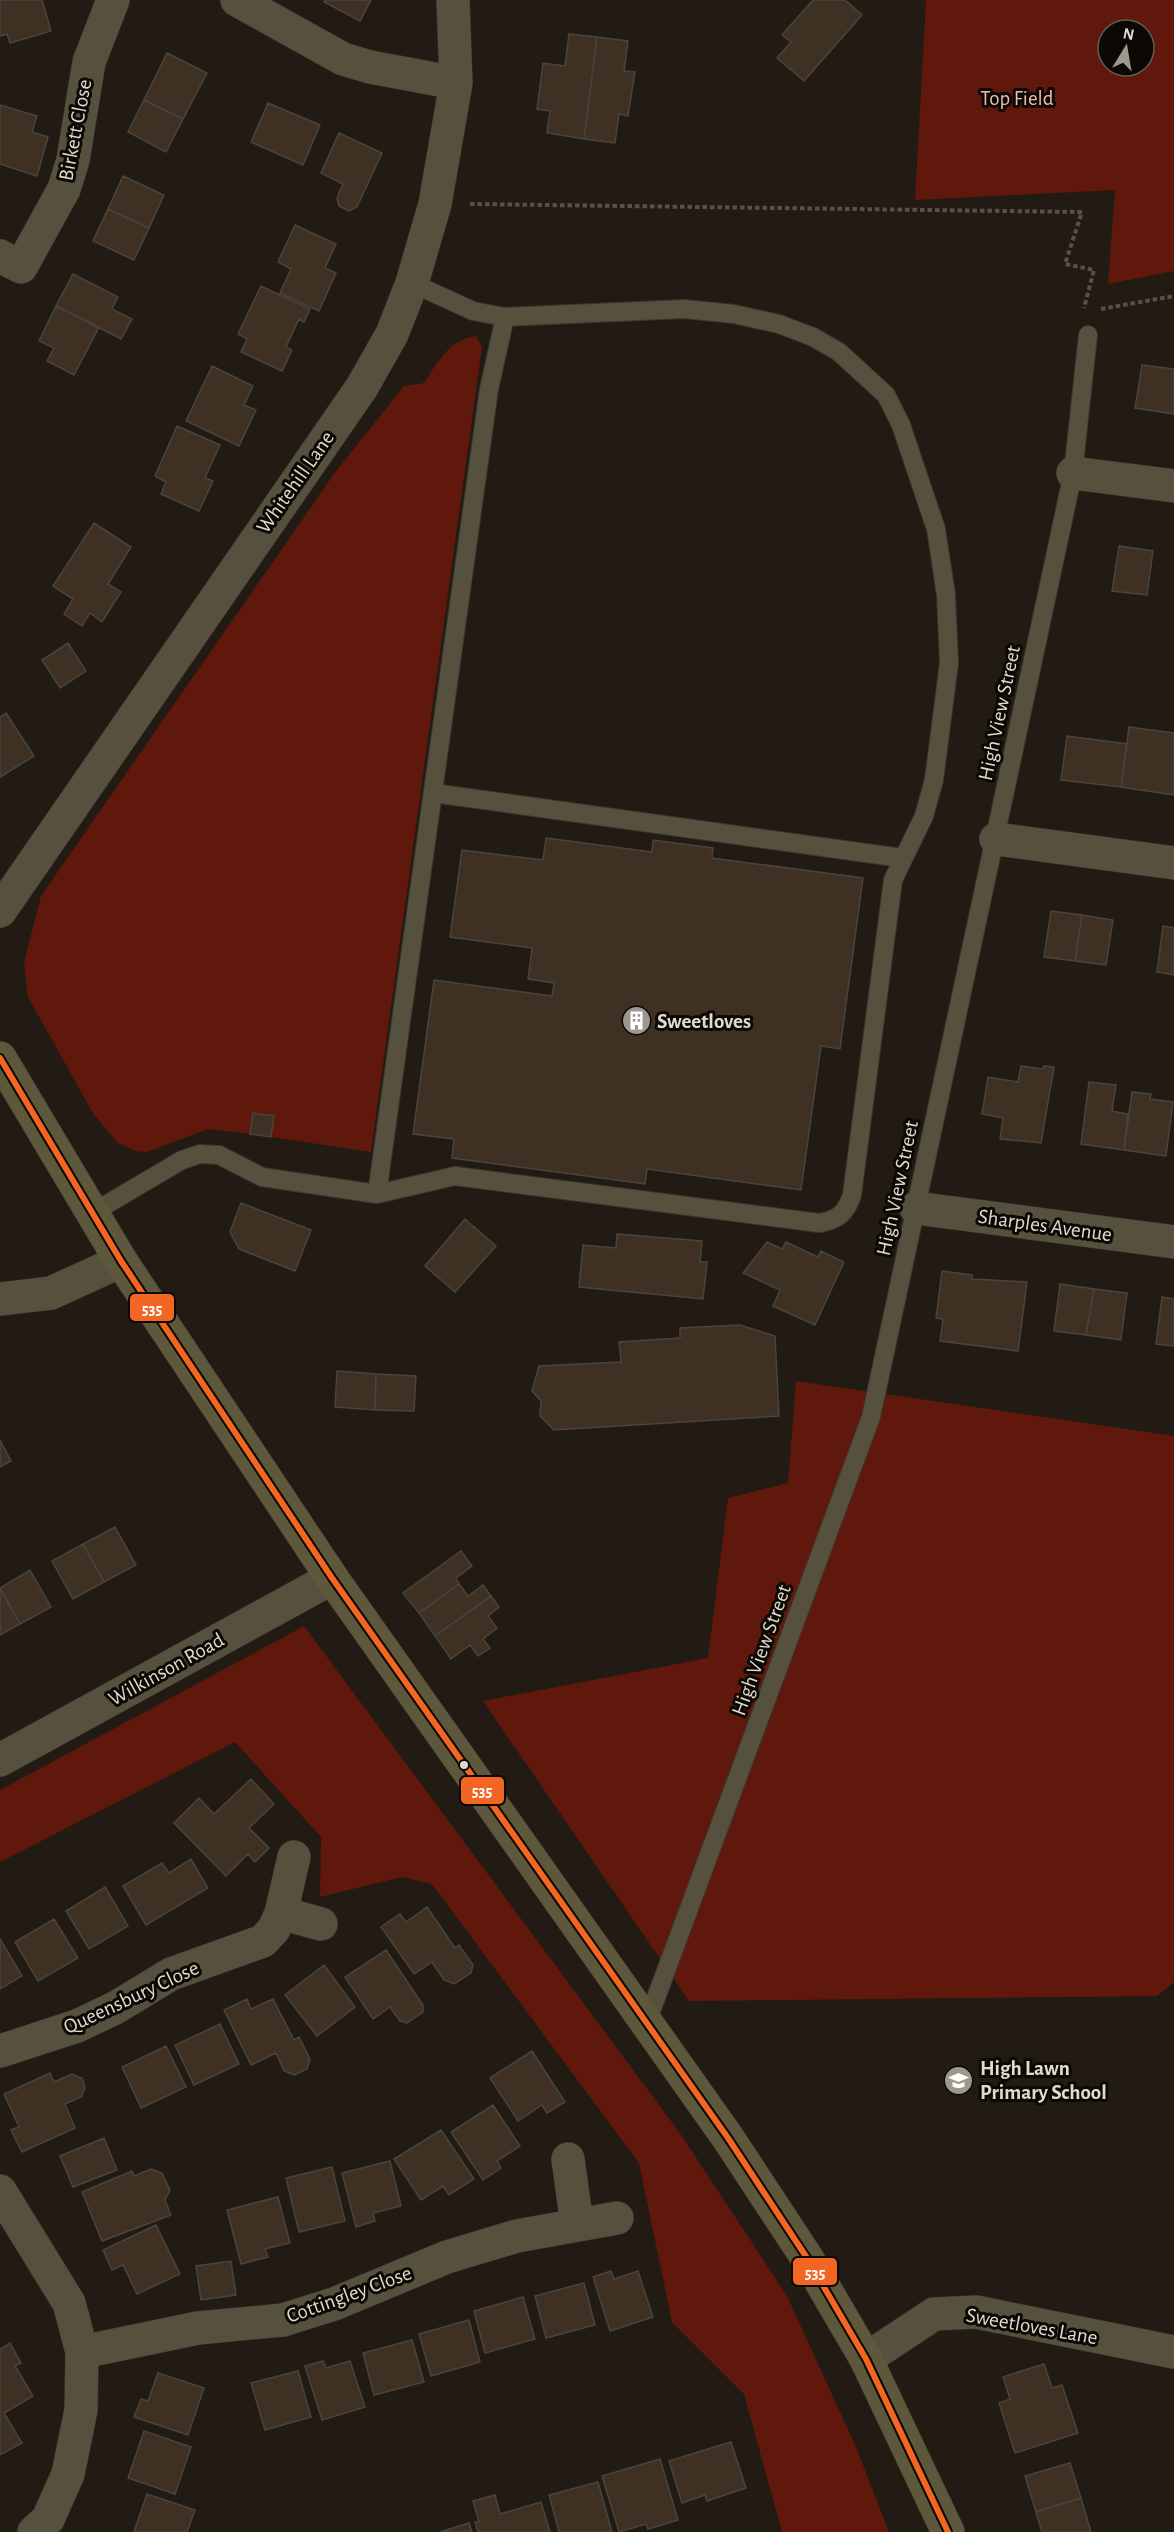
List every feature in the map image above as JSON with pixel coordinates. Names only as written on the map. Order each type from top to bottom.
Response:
[{"type":"main road","points":[[0,1058],[121,1261],[332,1578],[647,2022],[807,2258],[866,2359],[948,2532]]},
{"type":"street","name":"Birkett Close","points":[[0,256],[21,267],[64,189],[73,160],[89,62],[113,0]]},
{"type":"street","points":[[237,0],[343,59],[370,67],[456,83]]},
{"type":"street","name":"Whitehill Lane","points":[[0,911],[362,387],[392,334],[412,283],[435,204],[456,83],[453,0]]},
{"type":"street","points":[[1073,472],[1174,486]]},
{"type":"street","points":[[996,839],[1174,863]]},
{"type":"street","name":"Sharples Avenue","points":[[916,1208],[1174,1242]]},
{"type":"street","points":[[0,1299],[51,1293],[121,1261]]},
{"type":"street","name":"Wilkinson Road","points":[[0,1760],[332,1578]]},
{"type":"street","name":"Queensbury Close","points":[[0,2050],[77,2026],[116,2008],[171,1974],[262,1941],[274,1929],[281,1913],[294,1857]]},
{"type":"street","points":[[281,1913],[321,1924]]},
{"type":"street","points":[[568,2160],[577,2225]]},
{"type":"street","points":[[0,2191],[69,2303],[82,2352],[79,2421],[68,2474],[48,2528]]},
{"type":"street","name":"Cottingley Close","points":[[82,2352],[198,2328],[283,2320],[334,2304],[447,2257],[517,2236],[617,2218]]},
{"type":"street","name":"Sweetloves Lane","points":[[866,2359],[934,2314],[976,2312],[1174,2352]]},
{"type":"lane","points":[[92,1213],[182,1160],[200,1154],[219,1155],[262,1177],[377,1194],[455,1176],[819,1223],[833,1221],[847,1210],[852,1195],[893,880],[924,816],[934,780],[949,663],[946,595],[936,529],[905,435],[886,396],[839,352],[813,338],[778,324],[734,314],[684,309],[505,317],[473,311],[412,283]]},
{"type":"lane","points":[[377,1194],[489,389],[505,317]]},
{"type":"lane","name":"High View Street","points":[[647,2022],[871,1418],[1073,472],[1088,335]]},
{"type":"lane","points":[[433,793],[902,858]]},
{"type":"path","points":[[435,204],[1082,212],[1065,264],[1094,270],[1083,313],[1174,296]]},
{"type":"green space","name":"Top Field","points":[[926,0],[1174,0],[1174,271],[1108,284],[1115,190],[915,200]]},
{"type":"green space","points":[[476,336],[482,347],[371,1152],[271,1137],[274,1116],[254,1113],[250,1134],[208,1129],[147,1152],[135,1151],[118,1143],[94,1115],[28,997],[24,962],[41,896],[336,471],[404,386],[424,383],[451,347],[466,338]]},
{"type":"green space","points":[[796,1381],[1174,1436],[1174,1982],[1157,1996],[689,2001],[483,1701],[708,1658],[728,1498],[788,1483]]},
{"type":"green space","points":[[304,1626],[682,2136],[787,2296],[856,2447],[889,2532],[782,2532],[744,2394],[672,2322],[639,2163],[432,1884],[402,1877],[320,1897],[321,1837],[235,1742],[0,1862],[0,1790]]},
{"type":"building","points":[[0,0],[42,0],[51,31],[10,43],[7,34],[0,36]]},
{"type":"building","points":[[325,0],[371,0],[360,21],[324,2]]},
{"type":"building","points":[[813,0],[845,0],[862,15],[804,81],[777,58],[791,42],[782,35]]},
{"type":"building","points":[[569,34],[597,37],[584,139],[547,133],[550,111],[537,109],[543,63],[565,66]]},
{"type":"building","points":[[597,37],[628,41],[624,71],[635,72],[628,116],[619,114],[615,143],[584,139]]},
{"type":"building","points":[[167,53],[207,73],[183,119],[144,100]]},
{"type":"building","points":[[144,100],[183,119],[166,152],[128,132]]},
{"type":"building","points":[[268,103],[320,125],[303,165],[251,142]]},
{"type":"building","points":[[0,105],[37,116],[32,132],[48,137],[37,176],[0,164]]},
{"type":"building","points":[[339,133],[382,153],[357,207],[349,211],[339,206],[337,198],[343,184],[321,173]]},
{"type":"building","points":[[123,176],[164,195],[149,228],[108,209]]},
{"type":"building","points":[[108,209],[149,228],[134,260],[93,241]]},
{"type":"building","points":[[295,225],[336,244],[325,268],[336,273],[319,311],[280,293],[291,269],[278,262]]},
{"type":"building","points":[[73,274],[118,297],[112,309],[132,319],[121,339],[56,306]]},
{"type":"building","points":[[261,286],[310,309],[304,322],[299,319],[286,347],[292,350],[282,371],[241,352],[247,339],[238,334]]},
{"type":"building","points":[[56,306],[99,327],[74,375],[47,361],[54,348],[39,341]]},
{"type":"building","points":[[1142,365],[1174,369],[1174,414],[1135,408]]},
{"type":"building","points":[[212,366],[253,386],[244,405],[256,410],[239,446],[186,421]]},
{"type":"building","points":[[177,426],[220,445],[205,478],[213,481],[199,511],[161,494],[166,482],[155,476]]},
{"type":"building","points":[[94,523],[131,547],[108,584],[121,592],[102,622],[90,613],[82,626],[64,614],[73,599],[53,586]]},
{"type":"building","points":[[1119,546],[1153,551],[1147,595],[1112,591]]},
{"type":"building","points":[[68,643],[86,671],[60,688],[42,660]]},
{"type":"building","points":[[6,713],[34,756],[0,777],[0,717]]},
{"type":"building","points":[[1129,727],[1174,733],[1174,795],[1121,787]]},
{"type":"building","points":[[1067,736],[1127,744],[1121,787],[1061,780]]},
{"type":"building","name":"Sweetloves","points":[[546,838],[652,852],[653,840],[713,848],[712,858],[863,878],[840,1049],[821,1046],[801,1190],[647,1169],[645,1184],[452,1158],[454,1139],[413,1134],[434,980],[552,996],[554,983],[528,979],[532,948],[450,937],[462,850],[543,860]]},
{"type":"building","points":[[1051,911],[1082,915],[1075,961],[1044,957]]},
{"type":"building","points":[[1082,915],[1113,920],[1106,965],[1075,961]]},
{"type":"building","points":[[1163,926],[1174,928],[1174,975],[1157,972]]},
{"type":"building","points":[[1021,1066],[1043,1069],[1044,1066],[1054,1067],[1041,1143],[1000,1139],[1003,1118],[982,1114],[988,1077],[1018,1082]]},
{"type":"building","points":[[1089,1082],[1116,1085],[1112,1111],[1128,1114],[1124,1150],[1081,1144]]},
{"type":"building","points":[[1132,1092],[1151,1094],[1150,1099],[1173,1102],[1166,1156],[1124,1150]]},
{"type":"building","points":[[253,1113],[274,1116],[271,1137],[250,1134]]},
{"type":"building","points":[[241,1203],[311,1230],[295,1271],[239,1249],[230,1232]]},
{"type":"building","points":[[465,1219],[496,1246],[455,1292],[425,1266]]},
{"type":"building","points":[[617,1234],[702,1241],[700,1262],[707,1262],[703,1299],[579,1287],[583,1245],[616,1248]]},
{"type":"building","points":[[767,1242],[782,1249],[786,1242],[818,1257],[821,1251],[844,1262],[815,1325],[773,1306],[780,1290],[743,1273]]},
{"type":"building","points":[[942,1271],[972,1275],[972,1279],[1027,1282],[1018,1351],[940,1341],[943,1319],[936,1318]]},
{"type":"building","points":[[1060,1284],[1094,1289],[1086,1335],[1054,1331]]},
{"type":"building","points":[[1094,1289],[1127,1293],[1121,1340],[1086,1335]]},
{"type":"building","points":[[1162,1297],[1174,1299],[1174,1346],[1156,1344]]},
{"type":"building","points":[[740,1325],[775,1336],[779,1416],[554,1430],[540,1416],[541,1401],[532,1391],[539,1366],[621,1362],[619,1342],[680,1338],[680,1328]]},
{"type":"building","points":[[337,1371],[376,1374],[375,1410],[335,1407]]},
{"type":"building","points":[[376,1374],[416,1376],[414,1411],[375,1410]]},
{"type":"building","points":[[0,1440],[11,1461],[0,1467]]},
{"type":"building","points":[[115,1527],[136,1565],[104,1582],[83,1544]]},
{"type":"building","points":[[83,1544],[104,1582],[73,1599],[52,1561]]},
{"type":"building","points":[[461,1551],[472,1566],[456,1578],[459,1584],[419,1613],[403,1593]]},
{"type":"building","points":[[30,1570],[51,1607],[20,1624],[0,1588]]},
{"type":"building","points":[[459,1584],[468,1596],[483,1585],[491,1596],[435,1636],[419,1613]]},
{"type":"building","points":[[0,1588],[20,1624],[0,1635]]},
{"type":"building","points":[[491,1596],[499,1607],[488,1616],[497,1628],[483,1639],[490,1648],[478,1656],[470,1645],[451,1659],[435,1636]]},
{"type":"building","points":[[251,1779],[274,1804],[249,1828],[269,1848],[255,1862],[248,1854],[226,1876],[174,1823],[199,1798],[214,1814]]},
{"type":"building","points":[[191,1859],[208,1888],[146,1925],[123,1886],[162,1863],[169,1873]]},
{"type":"building","points":[[105,1887],[128,1926],[89,1949],[66,1911]]},
{"type":"building","points":[[427,1907],[455,1948],[459,1945],[473,1965],[471,1973],[454,1984],[444,1980],[432,1962],[414,1974],[381,1927],[400,1914],[406,1922]]},
{"type":"building","points":[[54,1919],[78,1958],[38,1981],[15,1942]]},
{"type":"building","points":[[0,1939],[22,1976],[0,1989]]},
{"type":"building","points":[[386,1950],[423,2005],[423,2012],[407,2023],[400,2021],[390,2007],[373,2019],[345,1977]]},
{"type":"building","points":[[324,1965],[355,2007],[317,2036],[285,1995]]},
{"type":"building","points":[[247,1999],[251,2009],[273,1999],[294,2040],[299,2037],[310,2059],[307,2069],[294,2075],[284,2071],[276,2053],[251,2065],[224,2010]]},
{"type":"building","points":[[220,2024],[239,2064],[194,2085],[175,2045]]},
{"type":"building","points":[[166,2046],[186,2087],[141,2108],[122,2067]]},
{"type":"building","points":[[532,2051],[565,2102],[547,2113],[542,2105],[518,2121],[490,2078]]},
{"type":"building","points":[[50,2073],[54,2082],[72,2074],[82,2078],[85,2088],[81,2097],[65,2104],[75,2128],[22,2152],[11,2130],[19,2127],[4,2094]]},
{"type":"building","points":[[493,2105],[520,2146],[497,2161],[501,2168],[483,2180],[451,2132]]},
{"type":"building","points":[[441,2130],[474,2179],[449,2195],[443,2186],[421,2200],[394,2159]]},
{"type":"building","points":[[104,2138],[117,2170],[73,2187],[60,2156]]},
{"type":"building","points":[[390,2161],[401,2206],[373,2213],[375,2221],[356,2227],[342,2173]]},
{"type":"building","points":[[332,2167],[345,2221],[299,2232],[286,2178]]},
{"type":"building","points":[[151,2169],[162,2173],[170,2190],[165,2200],[171,2215],[102,2241],[82,2192],[132,2171],[134,2176]]},
{"type":"building","points":[[278,2197],[290,2243],[265,2249],[268,2257],[241,2264],[227,2210]]},
{"type":"building","points":[[156,2225],[180,2274],[137,2294],[123,2265],[112,2270],[103,2250]]},
{"type":"building","points":[[231,2261],[236,2295],[201,2300],[196,2266]]},
{"type":"building","points":[[611,2271],[614,2279],[638,2271],[653,2317],[610,2331],[593,2277]]},
{"type":"building","points":[[584,2283],[595,2325],[546,2338],[535,2296]]},
{"type":"building","points":[[523,2297],[535,2339],[485,2353],[474,2311]]},
{"type":"building","points":[[469,2320],[480,2362],[431,2376],[419,2334]]},
{"type":"building","points":[[412,2340],[424,2382],[374,2395],[363,2353]]},
{"type":"building","points":[[10,2343],[21,2363],[15,2366],[33,2396],[4,2413],[22,2443],[0,2455],[0,2349]]},
{"type":"building","points":[[323,2361],[326,2368],[350,2361],[365,2407],[322,2420],[305,2366]]},
{"type":"building","points":[[1044,2364],[1052,2388],[1062,2385],[1078,2433],[1015,2453],[999,2403],[1010,2399],[1003,2377]]},
{"type":"building","points":[[298,2371],[311,2417],[265,2430],[251,2383]]},
{"type":"building","points":[[158,2373],[204,2388],[188,2435],[134,2417],[141,2399],[148,2401]]},
{"type":"building","points":[[144,2431],[191,2447],[175,2494],[128,2478]]},
{"type":"building","points":[[731,2442],[746,2488],[707,2501],[705,2495],[682,2503],[669,2461]]},
{"type":"building","points":[[660,2459],[678,2520],[648,2529],[646,2524],[619,2532],[602,2476]]},
{"type":"building","points":[[1070,2463],[1081,2498],[1036,2512],[1025,2476]]},
{"type":"building","points":[[598,2482],[612,2532],[559,2532],[549,2495]]},
{"type":"building","points":[[147,2494],[195,2510],[187,2532],[134,2532]]},
{"type":"building","points":[[495,2495],[500,2514],[541,2502],[550,2532],[478,2532],[475,2522],[479,2522],[473,2501]]},
{"type":"building","points":[[1081,2498],[1091,2532],[1042,2532],[1036,2512]]},
{"type":"building","points":[[469,2523],[472,2532],[440,2532]]},
{"type":"transit line","name":"535","points":[[0,1058],[121,1261],[332,1578],[728,2138],[807,2258],[866,2359],[948,2532]]},
{"type":"place","name":"Sweetloves","points":[[636,1021]]},
{"type":"place","name":"High Lawn Primary School","points":[[959,2080]]}]
